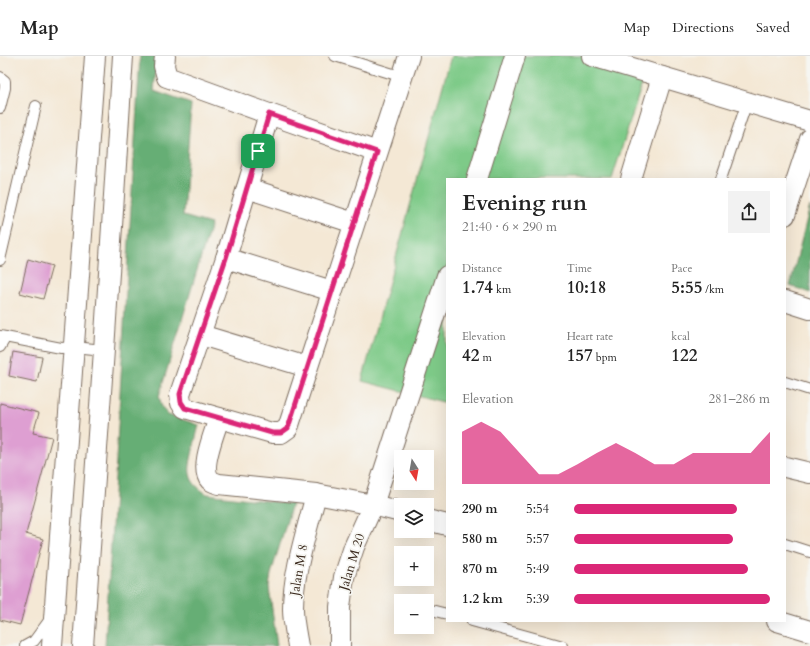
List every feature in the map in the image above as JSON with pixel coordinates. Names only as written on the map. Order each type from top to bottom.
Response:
[{"type":"street","points":[[52,646],[95,56]]},
{"type":"street","points":[[83,646],[124,56]]},
{"type":"street","points":[[164,56],[164,66],[167,77],[377,152]]},
{"type":"street","points":[[269,114],[226,258],[180,394],[181,402],[185,408],[272,433],[281,433],[288,428],[409,56]]},
{"type":"street","points":[[477,178],[515,56]]},
{"type":"street","points":[[592,56],[810,121]]},
{"type":"street","points":[[631,178],[662,77]]},
{"type":"street","points":[[786,212],[810,138]]},
{"type":"street","points":[[247,188],[354,223]]},
{"type":"street","points":[[226,258],[332,291]]},
{"type":"street","name":"Jalan M 20","points":[[340,646],[340,607],[344,577],[354,547],[373,505],[446,279]]},
{"type":"street","points":[[786,302],[810,309]]},
{"type":"street","points":[[201,335],[307,367]]},
{"type":"street","points":[[219,418],[207,456],[206,473],[211,480],[219,484],[316,494],[394,510]]},
{"type":"street","points":[[786,467],[810,474]]},
{"type":"street","name":"Jalan M 8","points":[[298,646],[293,610],[296,580],[316,494]]},
{"type":"street","points":[[434,522],[446,525]]},
{"type":"street","points":[[780,622],[810,631]]},
{"type":"lane","points":[[335,56],[402,77]]},
{"type":"lane","points":[[0,77],[5,82],[5,88],[0,108]]},
{"type":"lane","points":[[721,178],[747,102]]},
{"type":"lane","points":[[0,260],[36,106]]},
{"type":"lane","points":[[0,347],[3,336],[62,348],[74,347],[104,350]]},
{"type":"lane","points":[[786,382],[810,390]]},
{"type":"lane","points":[[786,544],[810,552]]},
{"type":"lane","points":[[434,611],[446,614]]},
{"type":"lane","points":[[26,646],[34,641],[54,614]]},
{"type":"lane","points":[[476,622],[563,646]]},
{"type":"green space","points":[[140,56],[157,56],[154,91],[191,104],[183,216],[211,224],[159,396],[162,407],[168,415],[199,425],[190,464],[190,475],[195,485],[207,494],[292,504],[271,574],[269,587],[277,646],[105,646]]},
{"type":"green space","points":[[451,56],[589,56],[646,71],[612,178],[446,178],[446,403],[362,381]]},
{"type":"green space","points":[[810,206],[810,293],[790,286]]},
{"type":"building","points":[[28,259],[52,266],[43,299],[20,293]]},
{"type":"building","points":[[13,352],[42,357],[37,382],[9,376]]},
{"type":"building","points":[[0,403],[39,413],[33,433],[52,437],[26,534],[43,539],[20,625],[0,620]]},
{"type":"route","points":[[269,114],[377,152],[288,428],[281,433],[272,433],[185,408],[181,402],[180,394],[226,258],[258,151],[269,114]]}]
